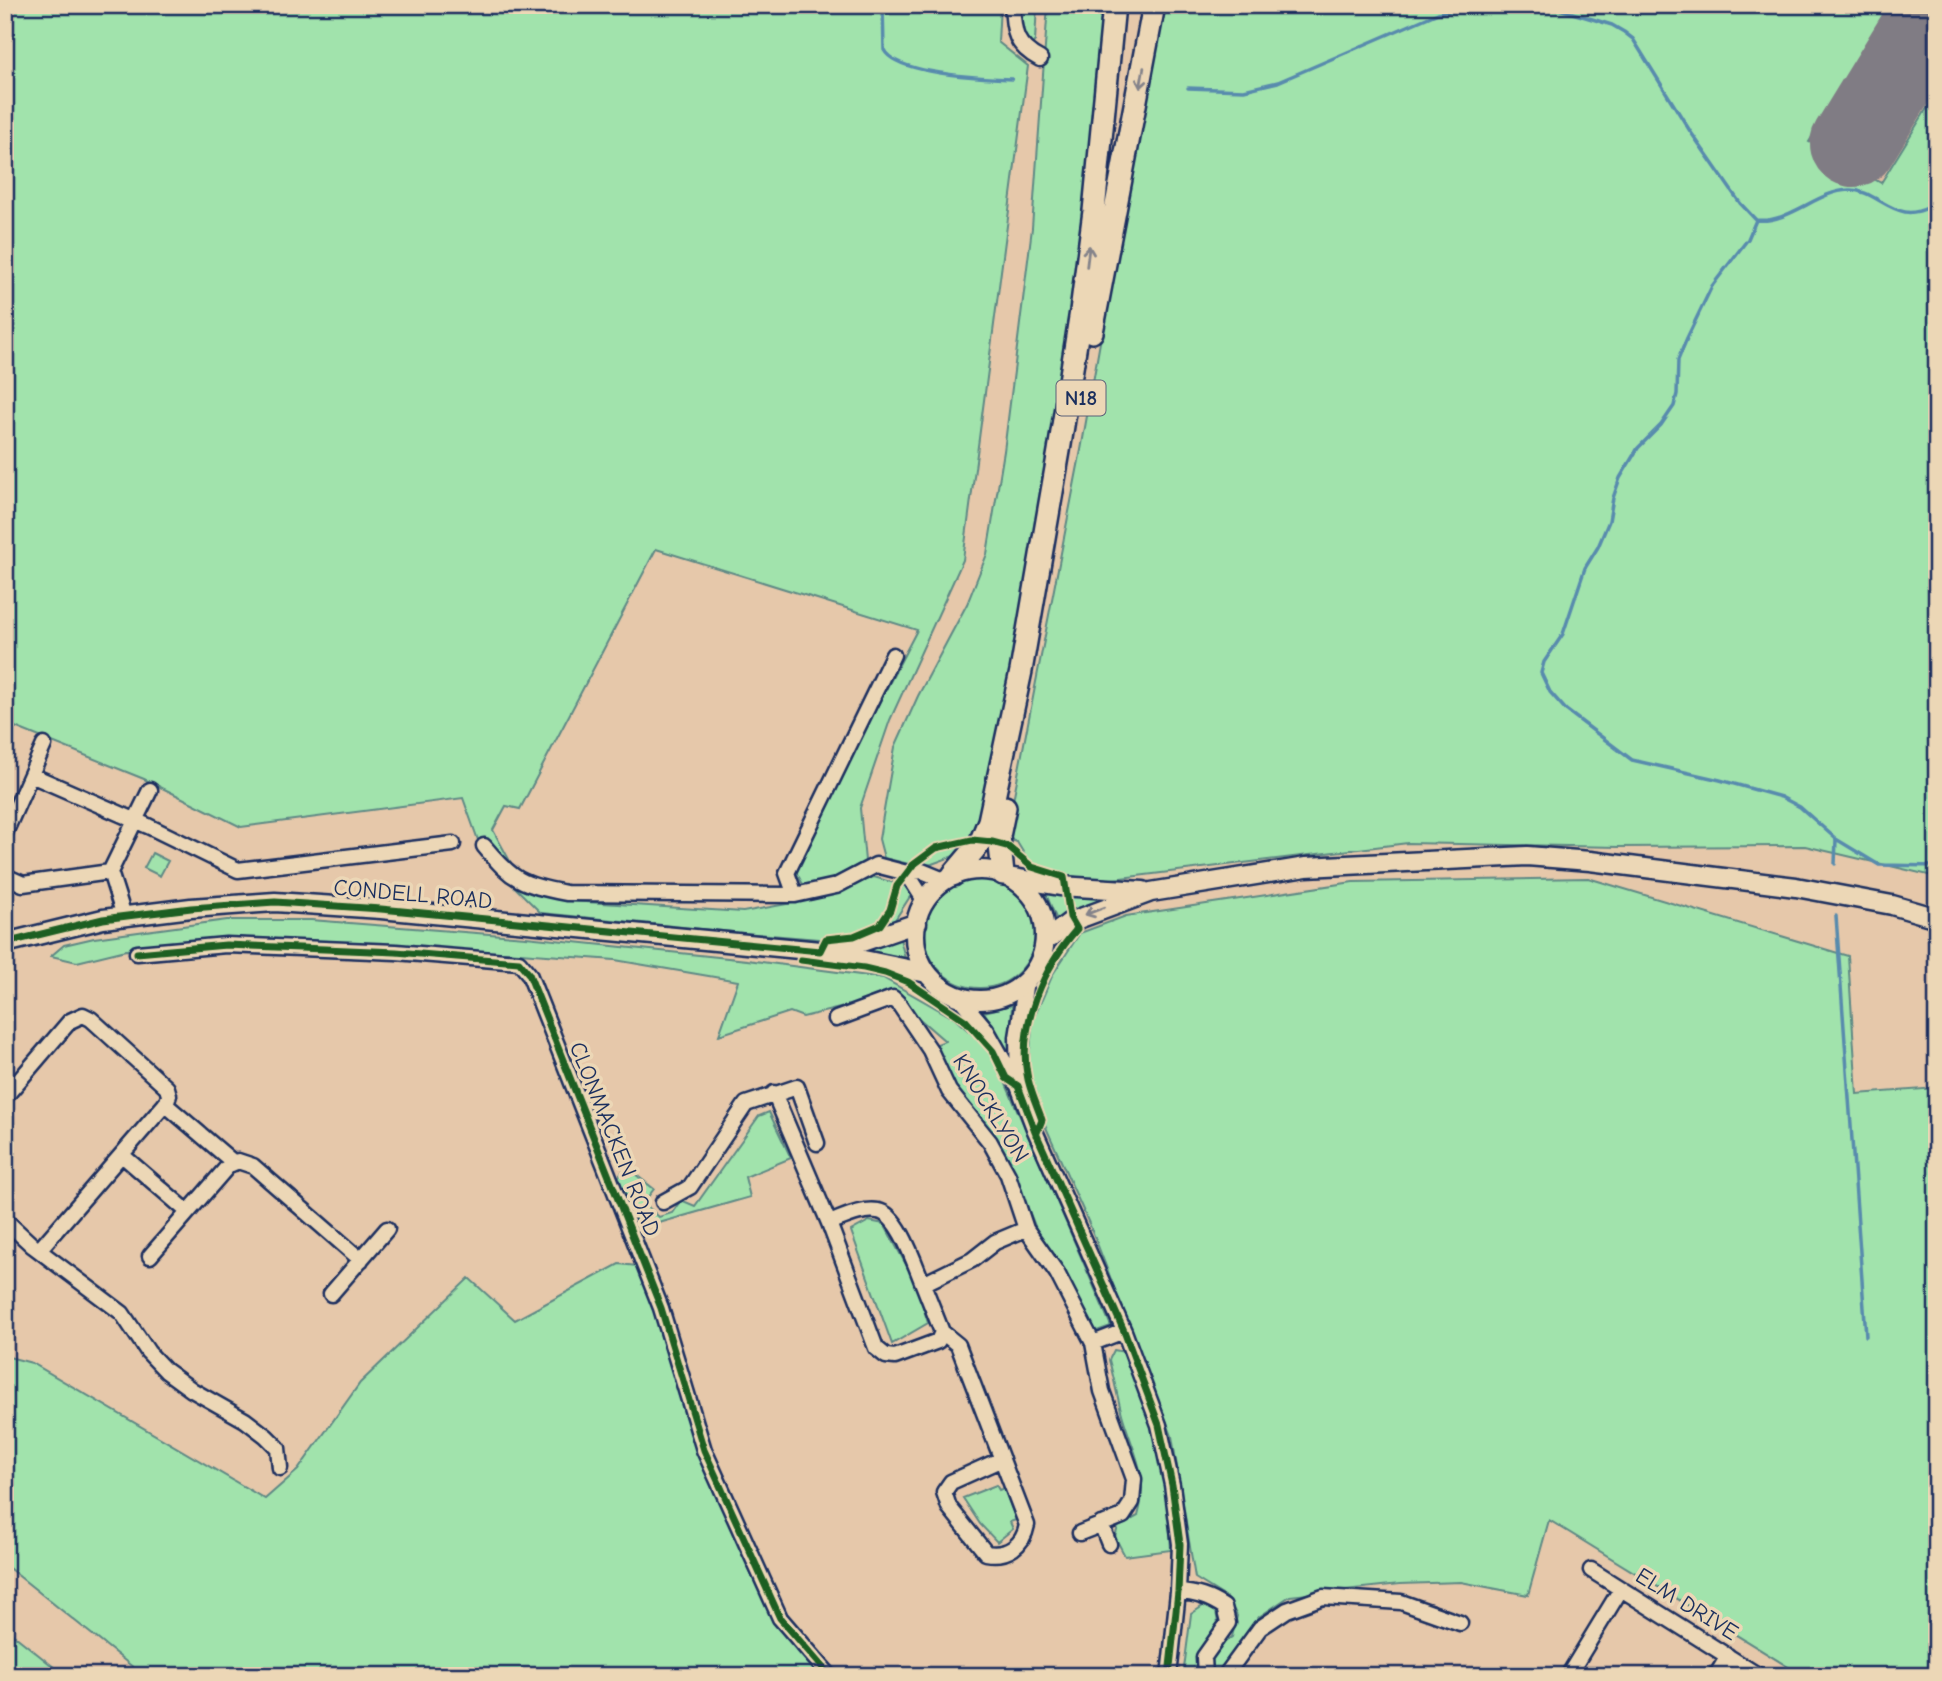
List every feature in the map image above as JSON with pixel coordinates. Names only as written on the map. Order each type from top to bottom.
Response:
[{"type":"highway","name":"N18","points":[[948,878],[980,843],[989,821],[1021,671],[1081,311],[1094,211],[1114,5]]},
{"type":"highway","name":"N18","points":[[1007,876],[999,836],[1049,584],[1097,303],[1154,5]]},
{"type":"main road","points":[[1045,941],[1070,922],[1151,892],[1306,867],[1527,856],[1771,883],[1892,905],[1937,918]]},
{"type":"main road","points":[[1007,876],[1023,887],[1037,904],[1044,926],[1042,956],[1027,981],[1002,997],[972,1000],[946,991],[927,973],[917,949],[916,923],[924,901],[948,878],[979,871],[1007,876],[1065,887],[1151,892]]},
{"type":"main road","name":"CONDELL ROAD","points":[[5,943],[124,916],[275,902],[381,909],[820,951]]},
{"type":"main road","points":[[820,951],[862,942],[916,923]]},
{"type":"main road","points":[[820,951],[927,973]]},
{"type":"street","points":[[1012,5],[1014,32],[1018,41],[1040,58]]},
{"type":"street","points":[[795,895],[787,873],[893,655]]},
{"type":"street","points":[[5,833],[44,745]]},
{"type":"street","points":[[31,775],[238,870],[453,844]]},
{"type":"street","points":[[124,916],[110,872],[150,790]]},
{"type":"street","points":[[484,846],[505,871],[529,886],[566,893],[795,895],[836,886],[876,865],[908,873],[919,871],[948,878]]},
{"type":"street","points":[[5,876],[23,884],[110,872]]},
{"type":"street","points":[[908,873],[924,901]]},
{"type":"street","name":"CLONMACKEN ROAD","points":[[137,953],[226,945],[396,952],[519,962],[529,974],[661,1308],[704,1450],[780,1618],[830,1676]]},
{"type":"street","points":[[1018,1086],[1017,1037],[1027,981]]},
{"type":"street","points":[[958,996],[986,1029],[1018,1086],[1124,1331],[1159,1425],[1172,1485],[1180,1544],[1169,1676]]},
{"type":"street","name":"KNOCKLYON","points":[[836,1019],[892,998],[899,1004],[930,1051],[950,1091],[990,1142],[1008,1175],[1026,1229],[1057,1273],[1093,1343],[1102,1391],[1134,1479],[1132,1502],[1123,1516],[1080,1533]]},
{"type":"street","points":[[5,1097],[70,1021],[83,1015],[91,1019],[167,1088],[169,1095],[165,1104],[39,1250]]},
{"type":"street","points":[[663,1202],[690,1187],[746,1104],[774,1093],[797,1087],[817,1143]]},
{"type":"street","points":[[774,1093],[829,1223],[876,1348],[886,1356],[895,1357],[938,1341],[942,1332]]},
{"type":"street","points":[[165,1104],[234,1163]]},
{"type":"street","points":[[122,1155],[188,1212]]},
{"type":"street","points":[[150,1255],[238,1161],[253,1166],[361,1260]]},
{"type":"street","points":[[829,1223],[867,1211],[889,1215],[896,1224],[942,1332],[958,1345],[1002,1459],[1027,1525],[1025,1536],[1015,1548],[999,1555],[986,1553],[949,1507],[944,1492],[951,1482],[1002,1459]]},
{"type":"street","points":[[5,1220],[39,1250],[122,1312],[148,1352],[166,1371],[266,1436],[278,1448],[281,1468]]},
{"type":"street","points":[[331,1294],[387,1229]]},
{"type":"street","points":[[923,1284],[972,1260],[995,1242],[1026,1229]]},
{"type":"street","points":[[1093,1343],[1124,1331]]},
{"type":"street","points":[[1101,1524],[1109,1544]]},
{"type":"street","name":"ELM DRIVE","points":[[1591,1570],[1759,1676]]},
{"type":"street","points":[[1568,1676],[1621,1589]]},
{"type":"street","points":[[1178,1592],[1212,1599],[1224,1607],[1228,1623],[1203,1657],[1205,1676]]},
{"type":"street","points":[[1225,1676],[1260,1628],[1287,1609],[1323,1597],[1401,1602],[1460,1623]]},
{"type":"street","points":[[1716,1676],[1728,1656]]},
{"type":"shaded area","points":[[1894,5],[1937,5],[1937,92],[1881,183],[1809,143]]},
{"type":"green space","points":[[5,5],[1000,5],[998,42],[1028,66],[963,560],[890,720],[860,808],[865,861],[823,884],[804,886],[796,872],[804,847],[917,630],[656,549],[520,809],[506,806],[493,830],[524,887],[570,901],[743,912],[814,899],[874,877],[905,886],[911,895],[891,926],[856,942],[541,913],[484,857],[463,798],[241,827],[144,779],[5,723]]},
{"type":"green space","points":[[1016,5],[1037,5],[1035,41],[1030,47],[1024,42]]},
{"type":"green space","points":[[1048,5],[1101,5],[1096,110],[1074,318],[1039,526],[976,834],[962,853],[932,864],[913,865],[884,858],[879,839],[895,747],[918,696],[967,604],[987,554],[1004,451],[1032,228]]},
{"type":"green space","points":[[1166,5],[1894,5],[1809,142],[1881,183],[1937,92],[1937,877],[1805,846],[1619,847],[1408,843],[1096,881],[1048,871],[1029,862],[1017,842],[1008,839],[1009,821],[1081,450],[1130,172]]},
{"type":"green space","points":[[152,853],[168,861],[160,876],[144,868]]},
{"type":"green space","points":[[980,878],[1001,882],[1019,894],[1031,912],[1035,933],[1031,954],[1019,972],[1001,984],[980,988],[959,984],[941,972],[929,954],[925,933],[929,912],[941,894],[959,882]]},
{"type":"green space","points":[[1588,878],[1848,956],[1857,1094],[1937,1088],[1937,1676],[1803,1676],[1549,1520],[1528,1595],[1461,1582],[1400,1584],[1290,1596],[1259,1617],[1220,1670],[1214,1670],[1211,1662],[1218,1647],[1232,1637],[1237,1616],[1227,1598],[1195,1578],[1172,1436],[1091,1228],[1044,1123],[1028,1070],[1033,1020],[1053,974],[1080,933],[1126,916],[1353,882]]},
{"type":"green space","points":[[1046,894],[1117,897],[1058,923]]},
{"type":"green space","points":[[227,920],[311,920],[526,937],[747,960],[883,978],[955,1019],[992,1052],[1111,1326],[1094,1332],[1039,1236],[1017,1181],[954,1089],[932,1046],[945,1041],[914,1014],[897,994],[803,1017],[790,1012],[719,1035],[738,981],[615,960],[506,952],[328,954],[126,950],[77,962],[51,956],[64,945],[94,938]]},
{"type":"green space","points":[[899,935],[905,958],[857,951]]},
{"type":"green space","points":[[1012,1005],[1009,1062],[996,1031],[984,1012]]},
{"type":"green space","points":[[769,1112],[791,1158],[745,1177],[750,1197],[638,1229],[615,1182],[626,1167],[654,1189],[647,1198],[648,1207],[659,1217],[672,1213],[681,1200],[695,1206],[759,1116]]},
{"type":"green space","points":[[869,1221],[884,1224],[916,1283],[928,1323],[892,1344],[851,1231]]},
{"type":"green space","points":[[619,1264],[637,1266],[775,1620],[830,1676],[144,1676],[5,1565],[5,1356],[32,1363],[265,1499],[298,1470],[360,1383],[469,1278],[515,1320]]},
{"type":"green space","points":[[1114,1350],[1130,1353],[1167,1481],[1171,1550],[1125,1556],[1115,1537],[1118,1527],[1138,1516],[1142,1488],[1139,1464],[1122,1414],[1109,1360]]},
{"type":"green space","points":[[996,1485],[999,1490],[1004,1488],[1016,1520],[1010,1522],[1013,1529],[997,1542],[980,1524],[963,1498]]},
{"type":"green space","points":[[1206,1604],[1216,1611],[1218,1623],[1200,1654],[1196,1676],[1183,1676],[1191,1614]]},
{"type":"green space","points":[[5,1628],[65,1676],[5,1676]]},
{"type":"waterway","points":[[883,5],[884,50],[892,58],[906,65],[943,74],[1012,79]]},
{"type":"waterway","points":[[1188,88],[1244,90],[1278,82],[1438,13],[1467,8],[1505,12],[1559,9],[1612,25],[1633,39],[1690,131],[1740,203],[1756,220],[1780,217],[1826,196],[1849,190],[1864,193],[1905,212],[1937,204]]},
{"type":"waterway","points":[[1756,220],[1748,239],[1712,286],[1687,338],[1678,360],[1674,406],[1661,425],[1638,448],[1620,478],[1609,521],[1585,568],[1563,634],[1544,662],[1541,673],[1550,692],[1566,710],[1632,760],[1781,797],[1800,807],[1836,839],[1879,865],[1937,866]]},
{"type":"waterway","points":[[1835,864],[1836,839]]},
{"type":"waterway","points":[[1836,916],[1866,1336]]},
{"type":"runway","points":[[1853,144],[1937,7]]},
{"type":"cycle path","points":[[5,943],[103,919],[191,908],[275,902],[381,909],[820,951],[826,939],[854,936],[880,925],[890,910],[897,886],[913,865],[936,848],[972,840],[992,842],[1007,846],[1032,867],[1064,877],[1070,917],[1077,929],[1054,960],[1030,1016],[1025,1055],[1028,1080],[1042,1120],[1036,1135]]},
{"type":"cycle path","points":[[137,953],[226,945],[396,952],[519,962],[529,974],[661,1308],[704,1450],[780,1618],[830,1676]]},
{"type":"cycle path","points":[[801,960],[864,968],[908,982],[966,1021],[993,1051],[1006,1078],[1018,1086],[1035,1131],[1124,1331],[1159,1425],[1172,1485],[1180,1544],[1169,1676]]}]
